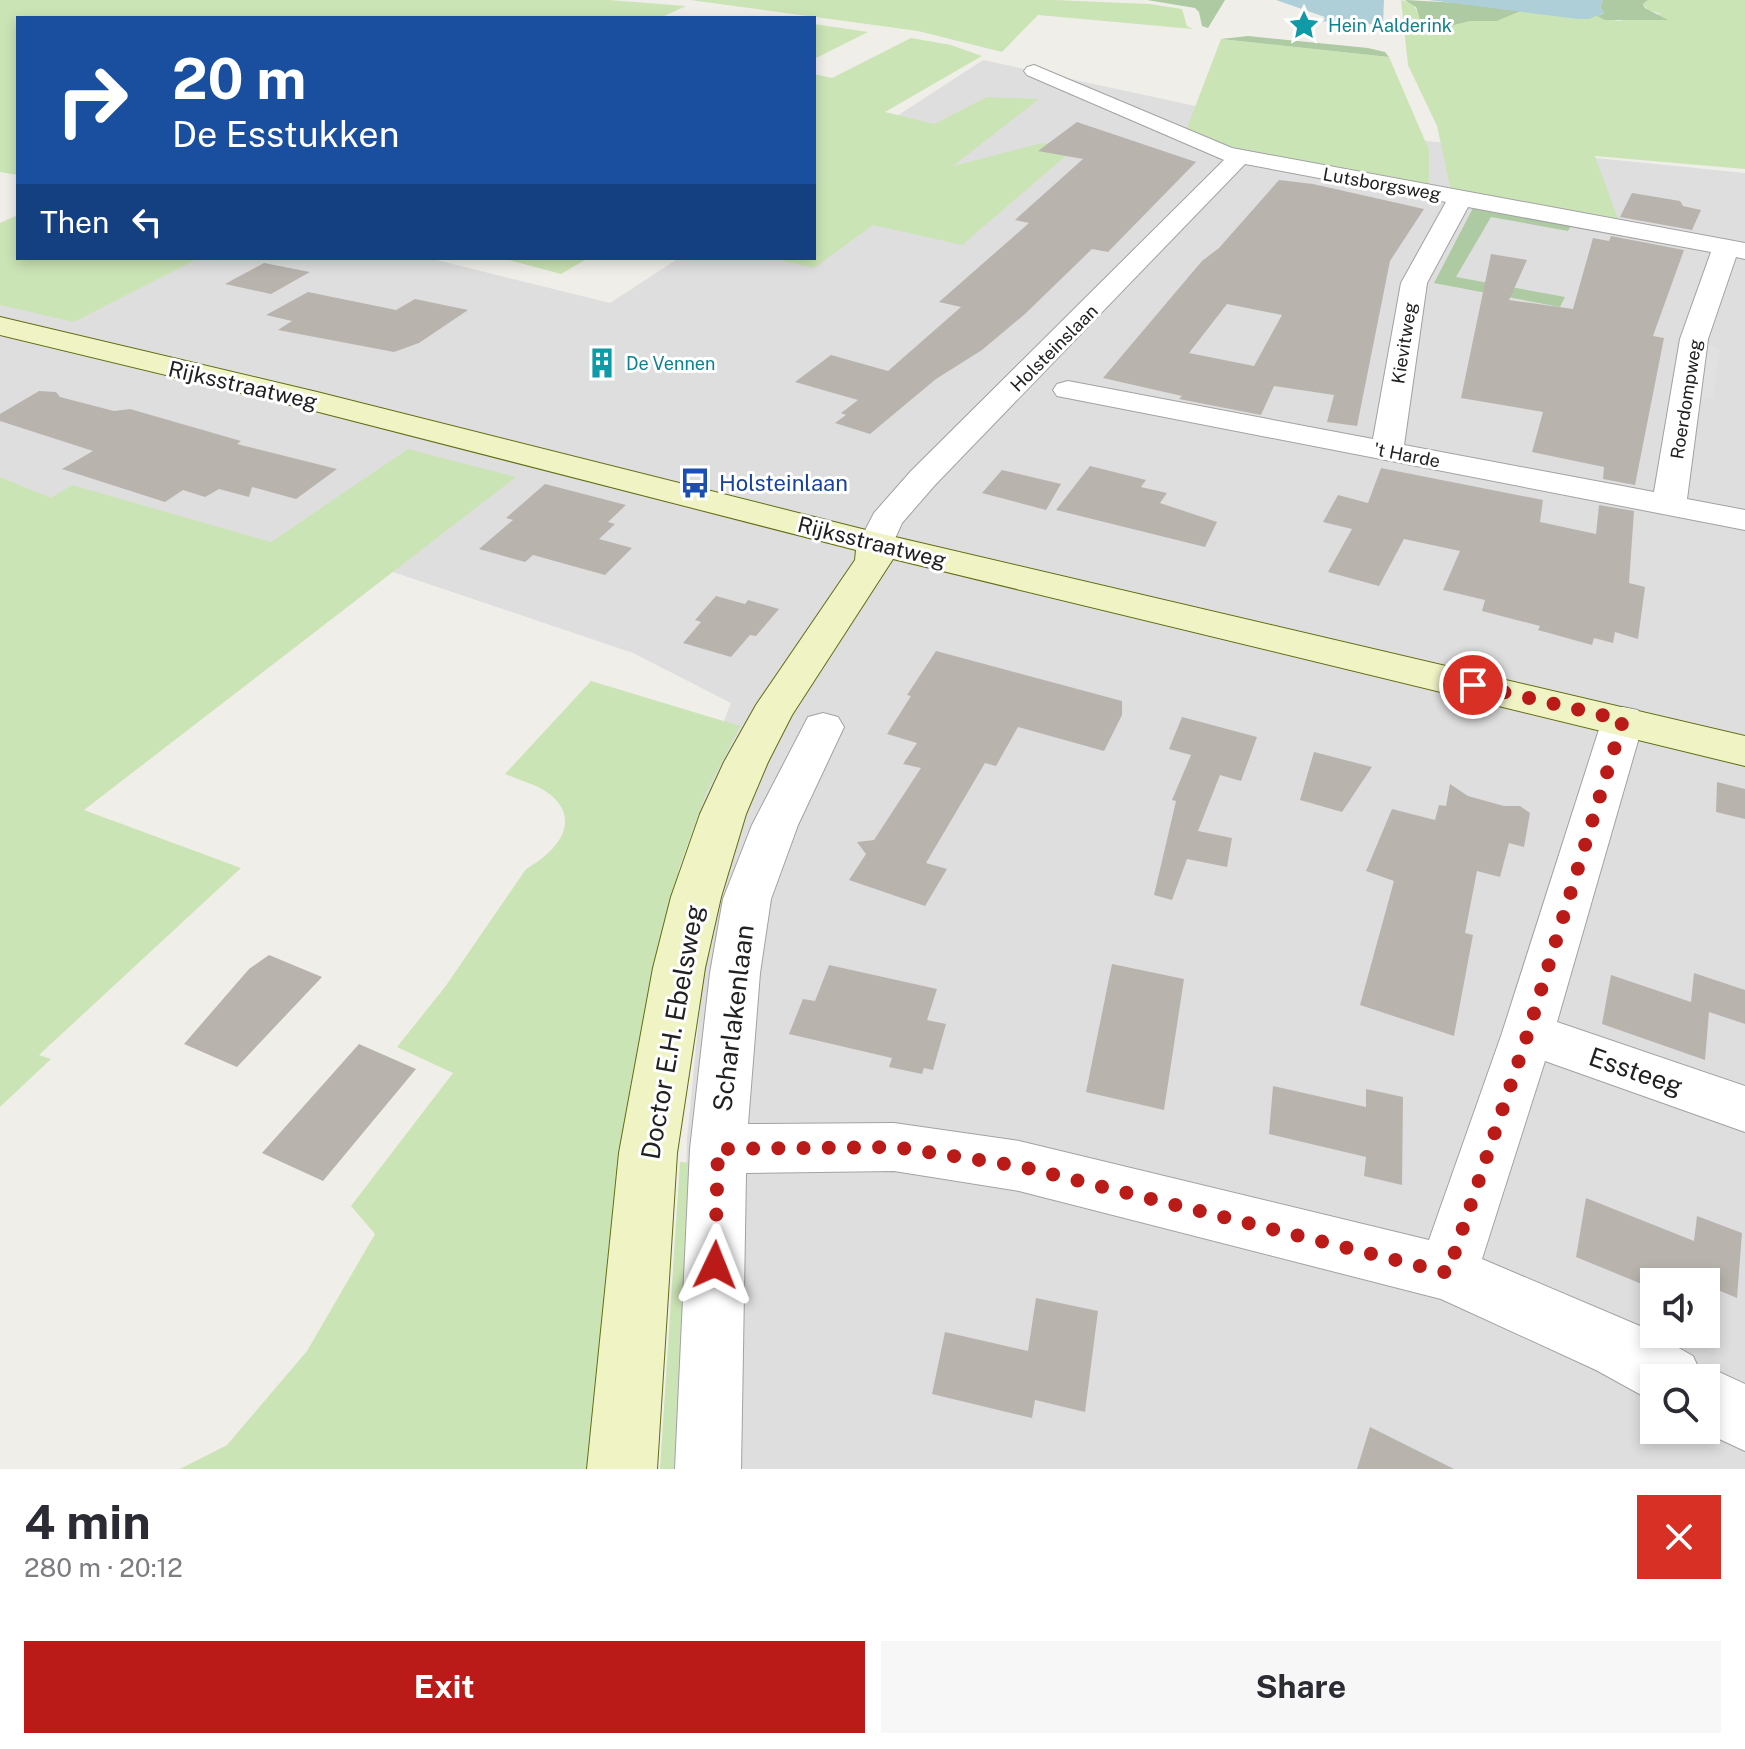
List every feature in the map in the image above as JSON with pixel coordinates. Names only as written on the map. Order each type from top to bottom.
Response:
[{"type":"main road","name":"Rijksstraatweg","points":[[0,326],[317,402],[876,544],[1745,751]]},
{"type":"main road","name":"Doctor E.H. Ebelsweg","points":[[622,1469],[648,1153],[679,968],[696,897],[723,814],[746,762],[771,715],[874,560],[876,544]]},
{"type":"street","name":"Lutsborgsweg","points":[[1034,71],[1173,133],[1240,157],[1736,249]]},
{"type":"street","name":"Holsteinslaan","points":[[876,544],[886,520],[923,478],[1240,157]]},
{"type":"street","name":"Kievitweg","points":[[1387,451],[1414,283],[1461,198]]},
{"type":"street","name":"Roerdompweg","points":[[1669,506],[1694,339],[1736,249]]},
{"type":"street","name":"'t Harde","points":[[1068,390],[1745,520]]},
{"type":"street","points":[[1448,1273],[1528,1033],[1623,720]]},
{"type":"street","name":"Scharlakenlaan","points":[[708,1469],[718,1149],[735,973],[747,899],[775,825],[823,727]]},
{"type":"street","name":"Essteeg","points":[[1528,1033],[1745,1109]]},
{"type":"street","points":[[718,1149],[894,1147],[1019,1166],[1448,1273],[1618,1348],[1646,1364]]},
{"type":"shaded area","points":[[983,60],[1297,128],[1745,173],[1745,1469],[679,1469],[687,1138],[703,977],[733,821],[687,813],[731,703],[633,653],[384,569],[0,520],[0,250],[16,257],[16,260],[437,260],[610,303],[676,260],[816,260],[816,169]]},
{"type":"shaded area","points":[[1702,341],[1720,349],[1713,397],[1693,401]]},
{"type":"green space","points":[[0,0],[609,0],[686,6],[664,16],[16,16],[16,175],[0,172]]},
{"type":"green space","points":[[690,0],[1054,0],[1150,4],[1182,9],[1187,26],[1193,29],[1038,15],[1002,52],[918,31]]},
{"type":"green space","points":[[1147,0],[1225,0],[1208,28],[1202,26],[1195,8]]},
{"type":"green space","points":[[1401,0],[1413,3],[1419,16],[1439,29],[1470,21],[1497,21],[1521,11],[1577,19],[1597,16],[1618,21],[1661,14],[1648,10],[1643,4],[1648,0],[1745,0],[1745,169],[1595,156],[1619,222],[1451,191],[1437,126],[1408,65]]},
{"type":"green space","points":[[1405,0],[1521,11],[1497,21],[1470,21],[1439,29],[1421,23],[1416,7]]},
{"type":"green space","points":[[1603,0],[1648,0],[1643,4],[1645,8],[1668,20],[1605,20],[1597,16],[1604,13],[1600,7]]},
{"type":"green space","points":[[816,24],[868,32],[816,58]]},
{"type":"green space","points":[[1248,36],[1368,48],[1385,52],[1389,57],[1221,39]]},
{"type":"green space","points":[[911,38],[951,45],[982,56],[885,112],[934,124],[987,97],[1039,99],[953,166],[1042,143],[1075,148],[962,245],[873,225],[814,268],[780,260],[816,260],[816,74],[832,78]]},
{"type":"green space","points":[[1221,39],[1389,57],[1429,150],[1429,186],[1278,160],[1185,133]]},
{"type":"green space","points":[[1473,208],[1572,224],[1568,231],[1491,217],[1456,277],[1565,297],[1560,307],[1434,283]]},
{"type":"green space","points":[[16,216],[16,260],[195,260],[74,322],[0,305],[0,223]]},
{"type":"green space","points":[[508,260],[585,260],[561,274]]},
{"type":"green space","points":[[408,449],[516,477],[84,810],[241,868],[39,1055],[51,1059],[0,1107],[0,477],[51,498],[72,485],[271,542]]},
{"type":"green space","points":[[591,681],[740,726],[706,793],[679,869],[627,1134],[588,1469],[180,1469],[227,1445],[307,1351],[375,1234],[351,1206],[453,1073],[397,1047],[445,987],[526,869],[552,849],[564,831],[563,810],[551,795],[505,774]]},
{"type":"green space","points":[[680,1162],[697,1163],[686,1469],[660,1469]]},
{"type":"water","points":[[1276,0],[1384,0],[1383,25],[1320,21],[1325,17]]},
{"type":"water","points":[[1429,0],[1603,0],[1600,7],[1604,13],[1589,19],[1577,19]]},
{"type":"building","points":[[1077,122],[1196,162],[1108,252],[1092,249],[1025,314],[982,350],[936,379],[870,434],[835,423],[846,415],[841,413],[858,400],[795,382],[831,355],[888,371],[961,307],[939,302],[1029,223],[1015,220],[1083,159],[1038,151]]},
{"type":"building","points":[[1279,180],[1313,184],[1424,209],[1390,261],[1357,426],[1327,422],[1334,395],[1274,386],[1261,415],[1179,399],[1182,396],[1103,378],[1202,261],[1219,248]],"holes":[[[1227,304],[1282,315],[1254,366],[1189,353]]]},
{"type":"building","points":[[1632,193],[1680,201],[1683,206],[1701,210],[1692,230],[1620,217]]},
{"type":"building","points":[[1611,236],[1684,250],[1653,336],[1664,338],[1635,485],[1603,479],[1604,467],[1532,452],[1543,412],[1461,398],[1491,254],[1527,260],[1509,300],[1573,309],[1593,238],[1609,241]]},
{"type":"building","points":[[264,263],[310,272],[271,294],[225,284]]},
{"type":"building","points":[[308,292],[396,310],[415,299],[468,310],[419,343],[394,352],[278,330],[292,321],[266,315]]},
{"type":"building","points":[[39,391],[56,392],[60,397],[114,411],[130,409],[241,441],[237,444],[337,469],[296,499],[252,487],[249,497],[219,489],[205,497],[183,490],[165,502],[62,469],[93,451],[0,421],[0,414]]},
{"type":"building","points":[[1090,466],[1146,480],[1141,487],[1167,493],[1160,503],[1217,522],[1205,547],[1056,510]]},
{"type":"building","points":[[1381,468],[1543,500],[1540,522],[1596,534],[1599,505],[1634,511],[1629,583],[1645,587],[1638,639],[1615,632],[1613,643],[1594,638],[1592,645],[1538,630],[1540,626],[1482,611],[1485,600],[1443,590],[1460,551],[1404,539],[1379,586],[1328,572],[1352,529],[1323,522],[1338,495],[1368,503]]},
{"type":"building","points":[[1002,470],[1061,484],[1046,510],[982,493]]},
{"type":"building","points":[[545,484],[626,505],[608,522],[615,524],[599,539],[632,548],[605,575],[533,555],[525,562],[479,549],[513,520],[506,518]]},
{"type":"building","points":[[716,596],[745,604],[748,600],[779,609],[756,636],[750,635],[731,657],[683,643],[701,622],[695,620]]},
{"type":"building","points":[[936,651],[1122,701],[1122,715],[1104,751],[1018,727],[996,766],[985,763],[926,863],[947,869],[925,906],[849,880],[866,854],[857,842],[874,840],[921,768],[903,764],[917,743],[887,734],[911,696],[907,695]]},
{"type":"building","points":[[1182,717],[1257,737],[1241,781],[1220,775],[1198,831],[1232,838],[1227,867],[1187,859],[1172,900],[1154,895],[1176,801],[1172,800],[1191,755],[1169,749]]},
{"type":"building","points":[[1314,752],[1372,767],[1342,812],[1300,800]]},
{"type":"building","points":[[1717,782],[1745,789],[1745,819],[1716,812]]},
{"type":"building","points":[[1450,784],[1468,796],[1504,806],[1520,806],[1530,813],[1524,847],[1509,843],[1500,877],[1477,871],[1465,933],[1473,935],[1454,1036],[1360,1005],[1394,881],[1366,871],[1392,809],[1435,820],[1439,805],[1446,806]]},
{"type":"building","points":[[269,955],[322,977],[237,1067],[184,1044],[249,969]]},
{"type":"building","points":[[1112,964],[1184,979],[1164,1110],[1086,1092]]},
{"type":"building","points":[[829,965],[937,989],[927,1020],[946,1024],[933,1070],[924,1068],[922,1074],[889,1067],[892,1058],[789,1034],[803,999],[815,1001]]},
{"type":"building","points":[[1694,973],[1745,990],[1745,1024],[1709,1012],[1705,1060],[1602,1024],[1611,975],[1691,1002]]},
{"type":"building","points":[[359,1044],[416,1069],[323,1181],[262,1153]]},
{"type":"building","points":[[1273,1086],[1366,1107],[1366,1089],[1403,1097],[1402,1185],[1364,1176],[1366,1157],[1269,1134]]},
{"type":"building","points":[[1586,1198],[1694,1241],[1697,1216],[1742,1233],[1737,1298],[1720,1291],[1720,1268],[1640,1268],[1640,1283],[1576,1257]]},
{"type":"building","points":[[1036,1298],[1098,1311],[1085,1412],[1035,1400],[1032,1418],[932,1394],[945,1332],[1028,1351]]},
{"type":"building","points":[[1370,1427],[1454,1469],[1357,1469]]},
{"type":"place","name":"Hein Aalderink","points":[[1304,25]]},
{"type":"place","name":"De Vennen","points":[[602,363]]},
{"type":"place","name":"Holsteinlaan","points":[[695,483]]},
{"type":"route","points":[[715,1265],[718,1149],[894,1147],[1019,1166],[1448,1273],[1528,1033],[1623,720],[1473,685]]}]
